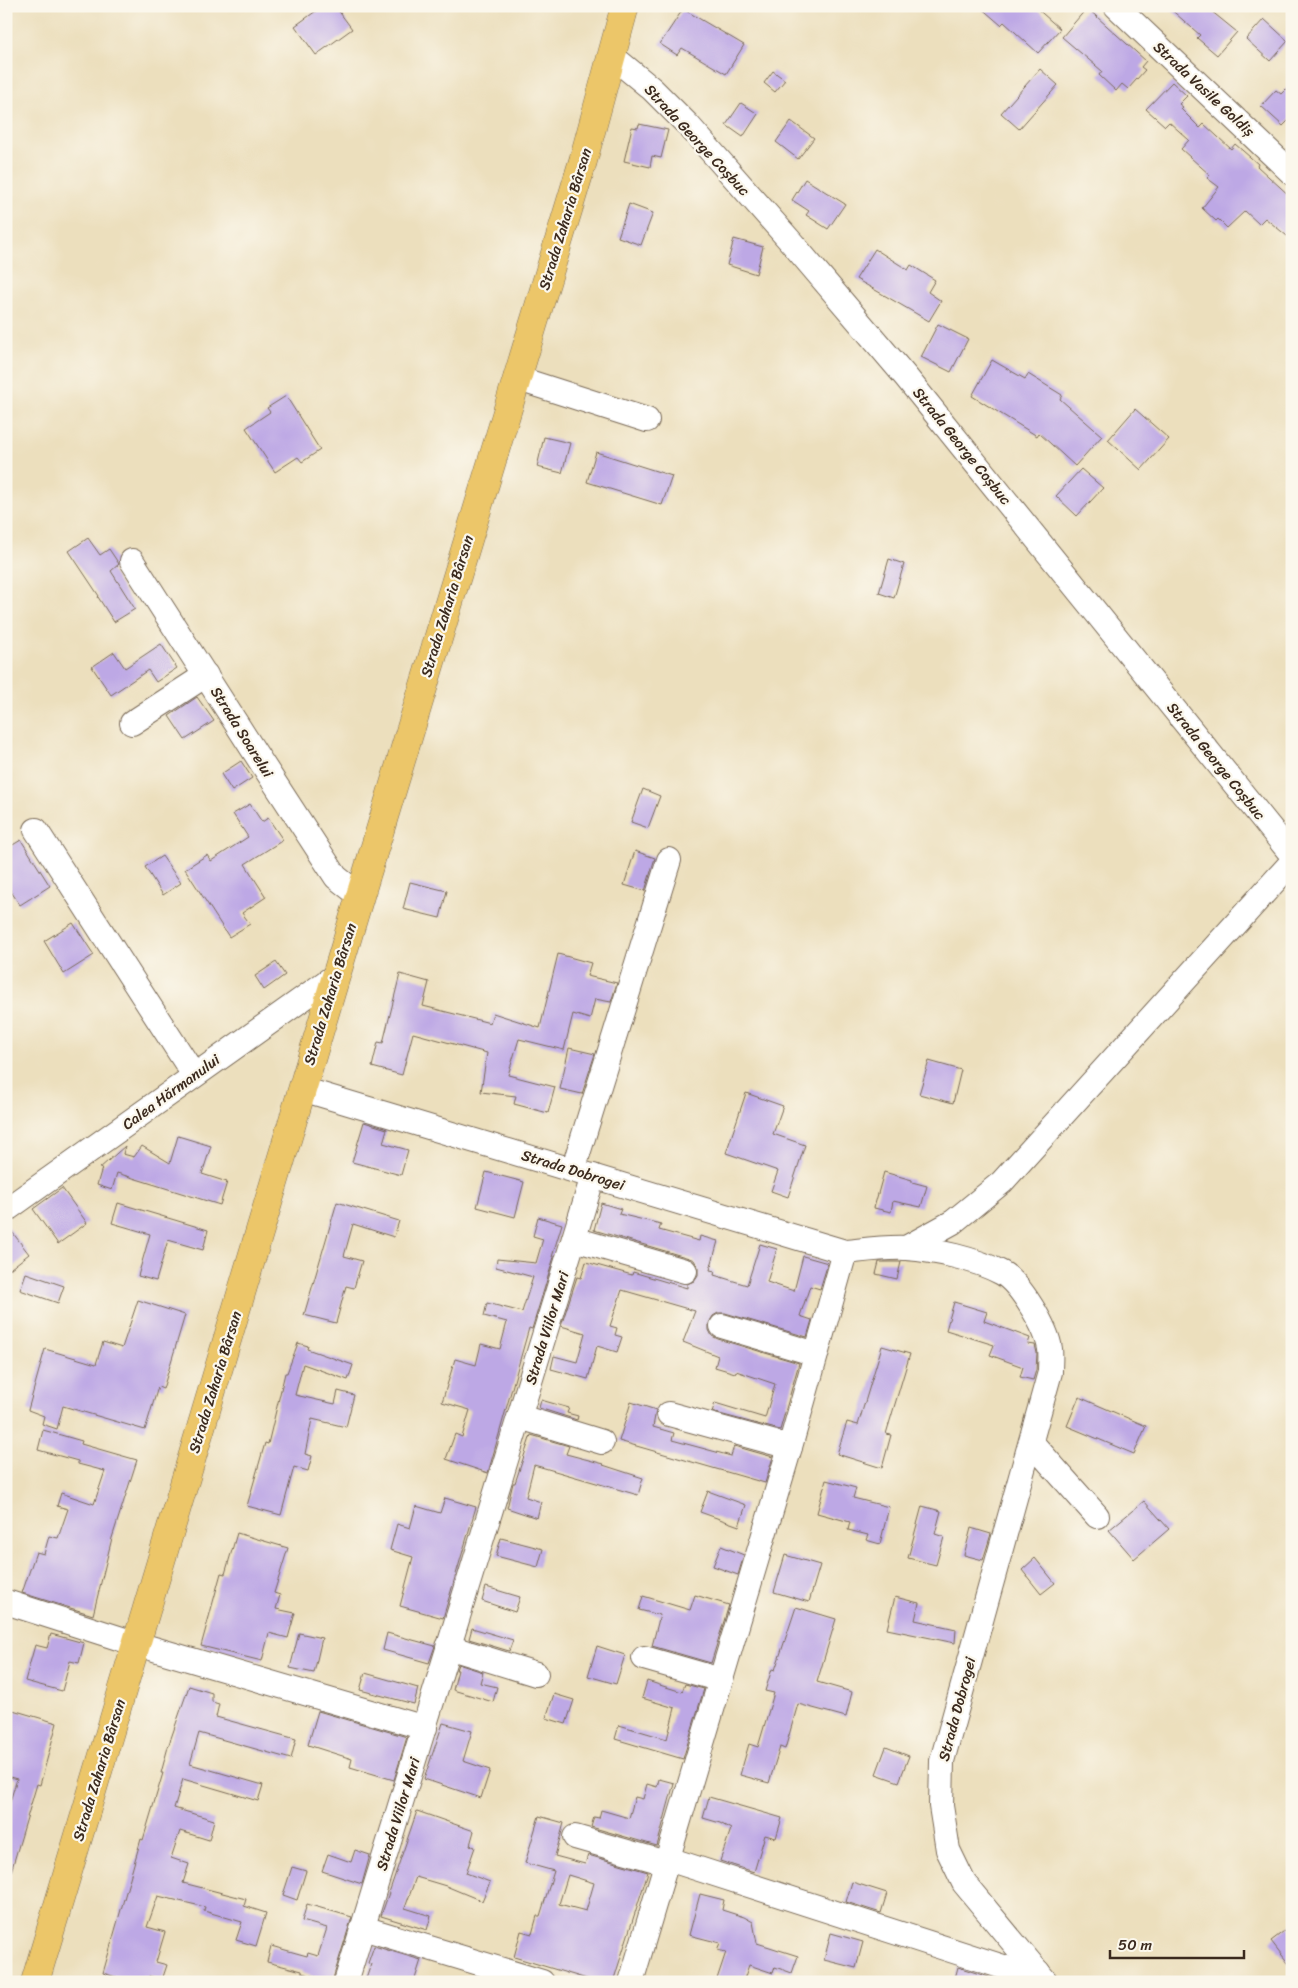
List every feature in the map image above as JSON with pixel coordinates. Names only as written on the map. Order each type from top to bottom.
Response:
[{"type":"main road","name":"Strada Zaharia Bârsan","points":[[35,1982],[336,975],[583,161],[626,6]]},
{"type":"street","name":"Strada Vasile Goldiș","points":[[1116,6],[1292,173]]},
{"type":"street","name":"Strada George Coșbuc","points":[[612,56],[652,89],[688,125],[792,243],[906,377],[1292,855]]},
{"type":"street","points":[[516,378],[647,420]]},
{"type":"street","name":"Strada Soarelui","points":[[132,561],[336,877],[360,896]]},
{"type":"street","points":[[132,723],[206,675]]},
{"type":"street","points":[[36,830],[194,1074]]},
{"type":"street","name":"Strada Viilor Mari","points":[[346,1982],[574,1239],[583,1173],[669,860]]},
{"type":"street","points":[[906,1248],[954,1222],[1002,1182],[1292,862]]},
{"type":"street","name":"Calea Hărmanului","points":[[6,1210],[194,1074],[336,975]]},
{"type":"street","name":"Strada Dobrogei","points":[[302,1089],[845,1252],[877,1248],[906,1248],[972,1261],[1003,1274],[1026,1298],[1042,1325],[1050,1348],[1050,1372],[1032,1443],[942,1761],[941,1806],[948,1850],[964,1884],[1042,1977]]},
{"type":"street","points":[[574,1239],[685,1271]]},
{"type":"street","points":[[631,1982],[790,1447],[845,1252]]},
{"type":"street","points":[[722,1326],[816,1354]]},
{"type":"street","points":[[669,1414],[790,1447]]},
{"type":"street","points":[[520,1417],[602,1442]]},
{"type":"street","points":[[1032,1443],[1097,1516]]},
{"type":"street","points":[[6,1602],[137,1644],[425,1728]]},
{"type":"street","points":[[448,1647],[536,1674]]},
{"type":"street","points":[[644,1658],[721,1680]]},
{"type":"street","name":"Strada Dobrogei","points":[[575,1837],[667,1861],[1025,1974],[1042,1977]]},
{"type":"street","points":[[362,1928],[542,1982]]},
{"type":"building","points":[[323,6],[335,6],[352,29],[316,55],[295,26]]},
{"type":"building","points":[[979,6],[1034,6],[1060,29],[1038,53],[1004,22],[1001,25]]},
{"type":"building","points":[[1167,6],[1205,6],[1237,32],[1217,55],[1197,38],[1200,35]]},
{"type":"building","points":[[1087,8],[1146,61],[1141,67],[1145,70],[1128,89],[1122,84],[1116,91],[1099,75],[1102,71],[1062,37]]},
{"type":"building","points":[[683,9],[744,45],[726,74],[682,48],[677,55],[660,44]]},
{"type":"building","points":[[1264,19],[1288,41],[1270,61],[1246,39]]},
{"type":"building","points":[[1040,69],[1058,85],[1019,129],[1001,113]]},
{"type":"building","points":[[773,71],[785,80],[775,92],[764,83]]},
{"type":"building","points":[[1172,82],[1187,96],[1179,104],[1183,107],[1181,109],[1200,128],[1204,124],[1231,149],[1235,144],[1292,198],[1292,240],[1265,218],[1259,224],[1245,211],[1227,228],[1202,208],[1219,187],[1207,178],[1210,175],[1181,149],[1189,140],[1169,122],[1165,126],[1146,109]]},
{"type":"building","points":[[1292,83],[1292,117],[1283,126],[1261,106],[1276,90],[1281,94]]},
{"type":"building","points":[[741,103],[758,114],[743,137],[726,125]]},
{"type":"building","points":[[791,121],[814,138],[798,159],[776,142]]},
{"type":"building","points":[[639,124],[668,130],[661,158],[652,156],[650,167],[624,161],[632,127],[638,128]]},
{"type":"building","points":[[805,179],[845,204],[828,229],[806,215],[809,211],[792,200]]},
{"type":"building","points":[[629,204],[653,213],[641,245],[618,237]]},
{"type":"building","points":[[734,239],[763,247],[756,274],[727,265]]},
{"type":"building","points":[[875,249],[908,270],[911,265],[935,280],[928,292],[941,301],[929,321],[856,279]]},
{"type":"building","points":[[938,324],[968,339],[951,372],[921,357]]},
{"type":"building","points":[[992,360],[1025,379],[1028,374],[1062,395],[1060,399],[1102,436],[1075,466],[1039,433],[1037,436],[972,396]]},
{"type":"building","points":[[286,396],[320,450],[302,462],[298,457],[275,472],[246,428],[270,412],[267,408]]},
{"type":"building","points":[[1135,409],[1169,439],[1141,470],[1108,440]]},
{"type":"building","points":[[544,437],[570,443],[562,473],[537,467]]},
{"type":"building","points":[[596,452],[672,476],[662,505],[587,482]]},
{"type":"building","points":[[1081,469],[1103,488],[1077,516],[1056,496]]},
{"type":"building","points":[[88,538],[100,555],[109,549],[119,564],[111,571],[135,609],[114,622],[69,551]]},
{"type":"building","points":[[889,559],[904,564],[894,598],[879,593]]},
{"type":"building","points":[[161,644],[177,668],[156,682],[148,670],[111,695],[92,667],[114,652],[125,668]]},
{"type":"building","points":[[197,697],[214,721],[185,740],[169,716]]},
{"type":"building","points":[[241,761],[252,778],[232,791],[221,774]]},
{"type":"building","points":[[643,789],[660,796],[648,828],[631,822]]},
{"type":"building","points":[[250,804],[262,822],[268,818],[283,840],[245,864],[266,897],[242,913],[250,924],[229,937],[185,869],[207,855],[211,861],[248,837],[233,814]]},
{"type":"building","points":[[21,840],[50,886],[20,905],[6,884],[6,849]]},
{"type":"building","points":[[635,851],[655,858],[645,891],[624,885]]},
{"type":"building","points":[[162,856],[181,883],[163,895],[145,867]]},
{"type":"building","points":[[410,882],[447,891],[440,918],[403,909]]},
{"type":"building","points":[[73,923],[94,955],[64,974],[44,941]]},
{"type":"building","points":[[558,954],[591,963],[587,976],[617,983],[611,1002],[595,999],[590,1019],[573,1014],[564,1050],[519,1039],[508,1075],[555,1087],[548,1113],[514,1104],[516,1096],[481,1092],[487,1053],[413,1033],[402,1075],[372,1067],[378,1042],[383,1043],[400,974],[429,982],[423,1006],[490,1023],[493,1013],[540,1028]]},
{"type":"building","points":[[276,962],[285,975],[264,990],[255,976]]},
{"type":"building","points":[[569,1048],[595,1054],[582,1094],[560,1089]]},
{"type":"building","points":[[929,1061],[961,1070],[953,1103],[919,1094]]},
{"type":"building","points":[[746,1093],[783,1106],[773,1134],[805,1145],[788,1197],[771,1191],[778,1171],[726,1153]]},
{"type":"building","points":[[364,1122],[387,1129],[383,1143],[408,1150],[401,1175],[352,1162]]},
{"type":"building","points":[[178,1136],[211,1146],[202,1174],[227,1182],[220,1205],[117,1173],[112,1190],[97,1185],[102,1168],[100,1168],[125,1146],[123,1154],[134,1157],[142,1146],[170,1163]]},
{"type":"building","points":[[486,1172],[524,1182],[515,1217],[477,1207]]},
{"type":"building","points":[[884,1172],[927,1186],[921,1207],[893,1201],[891,1212],[874,1208]]},
{"type":"building","points":[[62,1188],[87,1223],[58,1244],[33,1209]]},
{"type":"building","points":[[337,1202],[399,1221],[394,1237],[353,1224],[344,1256],[362,1261],[354,1288],[346,1286],[336,1323],[304,1315]]},
{"type":"building","points":[[118,1203],[208,1230],[203,1250],[168,1240],[156,1281],[138,1276],[150,1234],[112,1223]]},
{"type":"building","points":[[601,1203],[621,1209],[619,1214],[661,1224],[659,1230],[699,1241],[700,1236],[718,1241],[710,1270],[715,1271],[714,1275],[747,1285],[760,1244],[777,1249],[767,1282],[794,1291],[803,1256],[828,1263],[820,1289],[810,1286],[800,1316],[812,1320],[807,1337],[725,1313],[718,1313],[713,1316],[709,1323],[709,1330],[712,1336],[718,1339],[799,1363],[780,1430],[712,1412],[715,1403],[765,1418],[775,1384],[736,1371],[735,1373],[715,1367],[718,1356],[683,1342],[695,1311],[622,1290],[610,1326],[617,1328],[615,1335],[622,1337],[617,1352],[597,1346],[588,1379],[551,1369],[554,1356],[577,1362],[585,1333],[561,1326],[577,1277],[581,1278],[586,1262],[632,1275],[633,1272],[687,1288],[687,1284],[694,1281],[698,1275],[698,1267],[694,1260],[594,1230]]},
{"type":"building","points":[[538,1217],[562,1224],[532,1329],[529,1328],[488,1473],[446,1459],[455,1434],[462,1437],[470,1410],[442,1402],[455,1359],[476,1365],[481,1344],[500,1349],[507,1322],[484,1316],[487,1303],[522,1312],[533,1277],[496,1267],[497,1259],[536,1263],[543,1239],[533,1236]]},
{"type":"building","points":[[6,1224],[29,1254],[6,1272]]},
{"type":"building","points":[[879,1262],[901,1262],[897,1279],[876,1274]]},
{"type":"building","points":[[26,1273],[64,1286],[58,1303],[20,1290]]},
{"type":"building","points":[[138,1300],[185,1315],[163,1389],[158,1387],[145,1430],[63,1406],[57,1429],[42,1424],[44,1416],[28,1410],[45,1349],[96,1364],[103,1342],[122,1348]]},
{"type":"building","points":[[954,1302],[987,1312],[984,1321],[1030,1338],[1028,1344],[1035,1345],[1037,1353],[1036,1370],[1033,1380],[1020,1377],[1023,1367],[990,1355],[994,1345],[946,1330]]},
{"type":"building","points":[[298,1343],[308,1346],[307,1349],[353,1365],[348,1380],[303,1364],[295,1395],[335,1404],[338,1391],[354,1395],[346,1427],[312,1419],[305,1454],[312,1456],[308,1471],[294,1467],[281,1515],[247,1506],[265,1443],[268,1444],[285,1373],[287,1373]]},
{"type":"building","points":[[882,1346],[910,1354],[886,1434],[891,1435],[882,1468],[837,1454],[847,1422],[858,1425]]},
{"type":"building","points":[[1079,1397],[1146,1426],[1134,1454],[1067,1426]]},
{"type":"building","points":[[541,1400],[569,1408],[567,1413],[578,1416],[577,1420],[539,1408]]},
{"type":"building","points":[[631,1402],[656,1410],[653,1427],[674,1433],[672,1440],[731,1456],[734,1446],[773,1457],[765,1483],[619,1441]]},
{"type":"building","points":[[43,1430],[82,1441],[81,1444],[137,1460],[112,1538],[93,1615],[22,1593],[36,1552],[44,1554],[49,1536],[58,1538],[68,1509],[57,1506],[61,1493],[94,1504],[105,1471],[38,1450]]},
{"type":"building","points":[[531,1435],[569,1446],[566,1454],[604,1464],[643,1478],[638,1495],[534,1465],[526,1497],[541,1502],[537,1518],[507,1508],[513,1483],[515,1483]]},
{"type":"building","points":[[826,1480],[856,1488],[853,1498],[889,1507],[880,1544],[866,1540],[868,1535],[848,1530],[850,1522],[817,1513]]},
{"type":"building","points":[[708,1491],[746,1505],[739,1526],[700,1512]]},
{"type":"building","points":[[445,1498],[476,1507],[443,1618],[400,1606],[413,1557],[390,1550],[397,1524],[410,1528],[416,1506],[440,1513]]},
{"type":"building","points":[[1144,1501],[1169,1529],[1134,1559],[1109,1530]]},
{"type":"building","points":[[922,1506],[941,1511],[935,1534],[944,1537],[936,1565],[908,1558]]},
{"type":"building","points":[[971,1528],[991,1534],[983,1560],[964,1555]]},
{"type":"building","points":[[237,1533],[288,1548],[274,1593],[280,1595],[276,1609],[295,1613],[288,1638],[269,1633],[262,1661],[201,1646],[221,1573],[225,1574]]},
{"type":"building","points":[[501,1538],[543,1549],[538,1567],[496,1556]]},
{"type":"building","points":[[721,1546],[744,1555],[738,1575],[713,1566]]},
{"type":"building","points":[[785,1555],[820,1565],[809,1602],[774,1592]]},
{"type":"building","points":[[1035,1558],[1055,1583],[1041,1594],[1022,1570]]},
{"type":"building","points":[[486,1587],[520,1597],[515,1612],[482,1601]]},
{"type":"building","points":[[695,1595],[729,1605],[711,1663],[652,1646],[660,1615],[639,1610],[643,1596],[690,1610]]},
{"type":"building","points":[[895,1597],[919,1603],[915,1620],[956,1629],[955,1643],[887,1629]]},
{"type":"building","points":[[796,1607],[836,1619],[817,1682],[852,1692],[846,1717],[798,1704],[785,1749],[780,1747],[769,1783],[740,1775],[749,1744],[758,1747],[774,1693],[765,1691],[772,1669],[775,1670]]},
{"type":"building","points":[[472,1628],[513,1640],[509,1651],[469,1639]]},
{"type":"building","points":[[299,1633],[322,1638],[314,1673],[290,1668]]},
{"type":"building","points":[[387,1633],[435,1646],[429,1663],[383,1650]]},
{"type":"building","points":[[51,1634],[84,1643],[79,1663],[70,1661],[62,1691],[25,1681],[35,1645],[47,1648]]},
{"type":"building","points":[[597,1646],[625,1655],[616,1684],[588,1676]]},
{"type":"building","points":[[458,1664],[483,1672],[480,1683],[497,1687],[493,1702],[453,1690]]},
{"type":"building","points":[[365,1673],[418,1688],[414,1704],[360,1690]]},
{"type":"building","points":[[647,1681],[682,1692],[685,1684],[704,1689],[683,1759],[615,1739],[619,1725],[667,1739],[675,1708],[642,1698]]},
{"type":"building","points":[[189,1686],[212,1693],[212,1702],[219,1704],[216,1717],[296,1739],[291,1759],[199,1733],[190,1764],[263,1785],[258,1801],[183,1779],[174,1808],[214,1820],[209,1840],[180,1831],[171,1858],[189,1864],[183,1883],[246,1899],[244,1906],[266,1913],[256,1946],[236,1940],[242,1922],[204,1911],[205,1907],[158,1896],[147,1927],[165,1932],[156,1962],[167,1965],[162,1980],[149,1976],[147,1982],[132,1982],[103,1973],[141,1839],[143,1840],[163,1773],[161,1773],[168,1747]]},
{"type":"building","points":[[554,1694],[574,1700],[566,1724],[546,1718]]},
{"type":"building","points":[[6,1708],[57,1723],[40,1785],[37,1784],[10,1875],[6,1875],[6,1814],[17,1779],[6,1776]]},
{"type":"building","points":[[318,1711],[407,1737],[394,1780],[350,1767],[352,1759],[308,1745]]},
{"type":"building","points":[[443,1723],[472,1731],[463,1761],[490,1770],[481,1798],[424,1779]]},
{"type":"building","points":[[886,1747],[909,1756],[899,1782],[876,1774]]},
{"type":"building","points":[[659,1779],[674,1783],[657,1846],[591,1827],[594,1817],[599,1818],[601,1810],[629,1818],[635,1797],[643,1799],[647,1784],[657,1787]]},
{"type":"building","points":[[709,1797],[782,1818],[776,1838],[765,1835],[754,1872],[720,1861],[731,1829],[720,1823],[703,1818]]},
{"type":"building","points":[[417,1811],[474,1831],[470,1845],[475,1847],[466,1873],[490,1882],[482,1901],[446,1886],[416,1877],[405,1908],[431,1916],[427,1930],[381,1916]]},
{"type":"building","points":[[539,1816],[564,1823],[555,1856],[585,1864],[588,1855],[648,1872],[613,1982],[597,1982],[514,1957],[521,1931],[532,1934],[537,1916],[540,1916],[554,1871],[525,1863]],"holes":[[[568,1875],[594,1883],[586,1911],[559,1904]]]},
{"type":"building","points":[[355,1850],[370,1855],[362,1884],[322,1871],[328,1854],[351,1862]]},
{"type":"building","points":[[292,1867],[306,1871],[297,1900],[283,1895]]},
{"type":"building","points":[[852,1882],[887,1893],[881,1913],[846,1902]]},
{"type":"building","points":[[700,1894],[724,1900],[722,1910],[753,1922],[757,1943],[798,1956],[792,1973],[775,1967],[773,1973],[749,1965],[743,1982],[716,1982],[726,1952],[717,1950],[720,1943],[689,1935]]},
{"type":"building","points":[[307,1904],[352,1917],[332,1982],[302,1973],[302,1971],[267,1962],[271,1946],[307,1956],[308,1953],[318,1956],[327,1928],[302,1921]]},
{"type":"building","points":[[1292,1925],[1292,1968],[1271,1941]]},
{"type":"building","points":[[831,1933],[863,1942],[856,1968],[824,1960]]},
{"type":"building","points":[[374,1946],[421,1960],[414,1982],[365,1982],[371,1964],[368,1963]]},
{"type":"building","points":[[958,1967],[1001,1981],[954,1982]]}]
